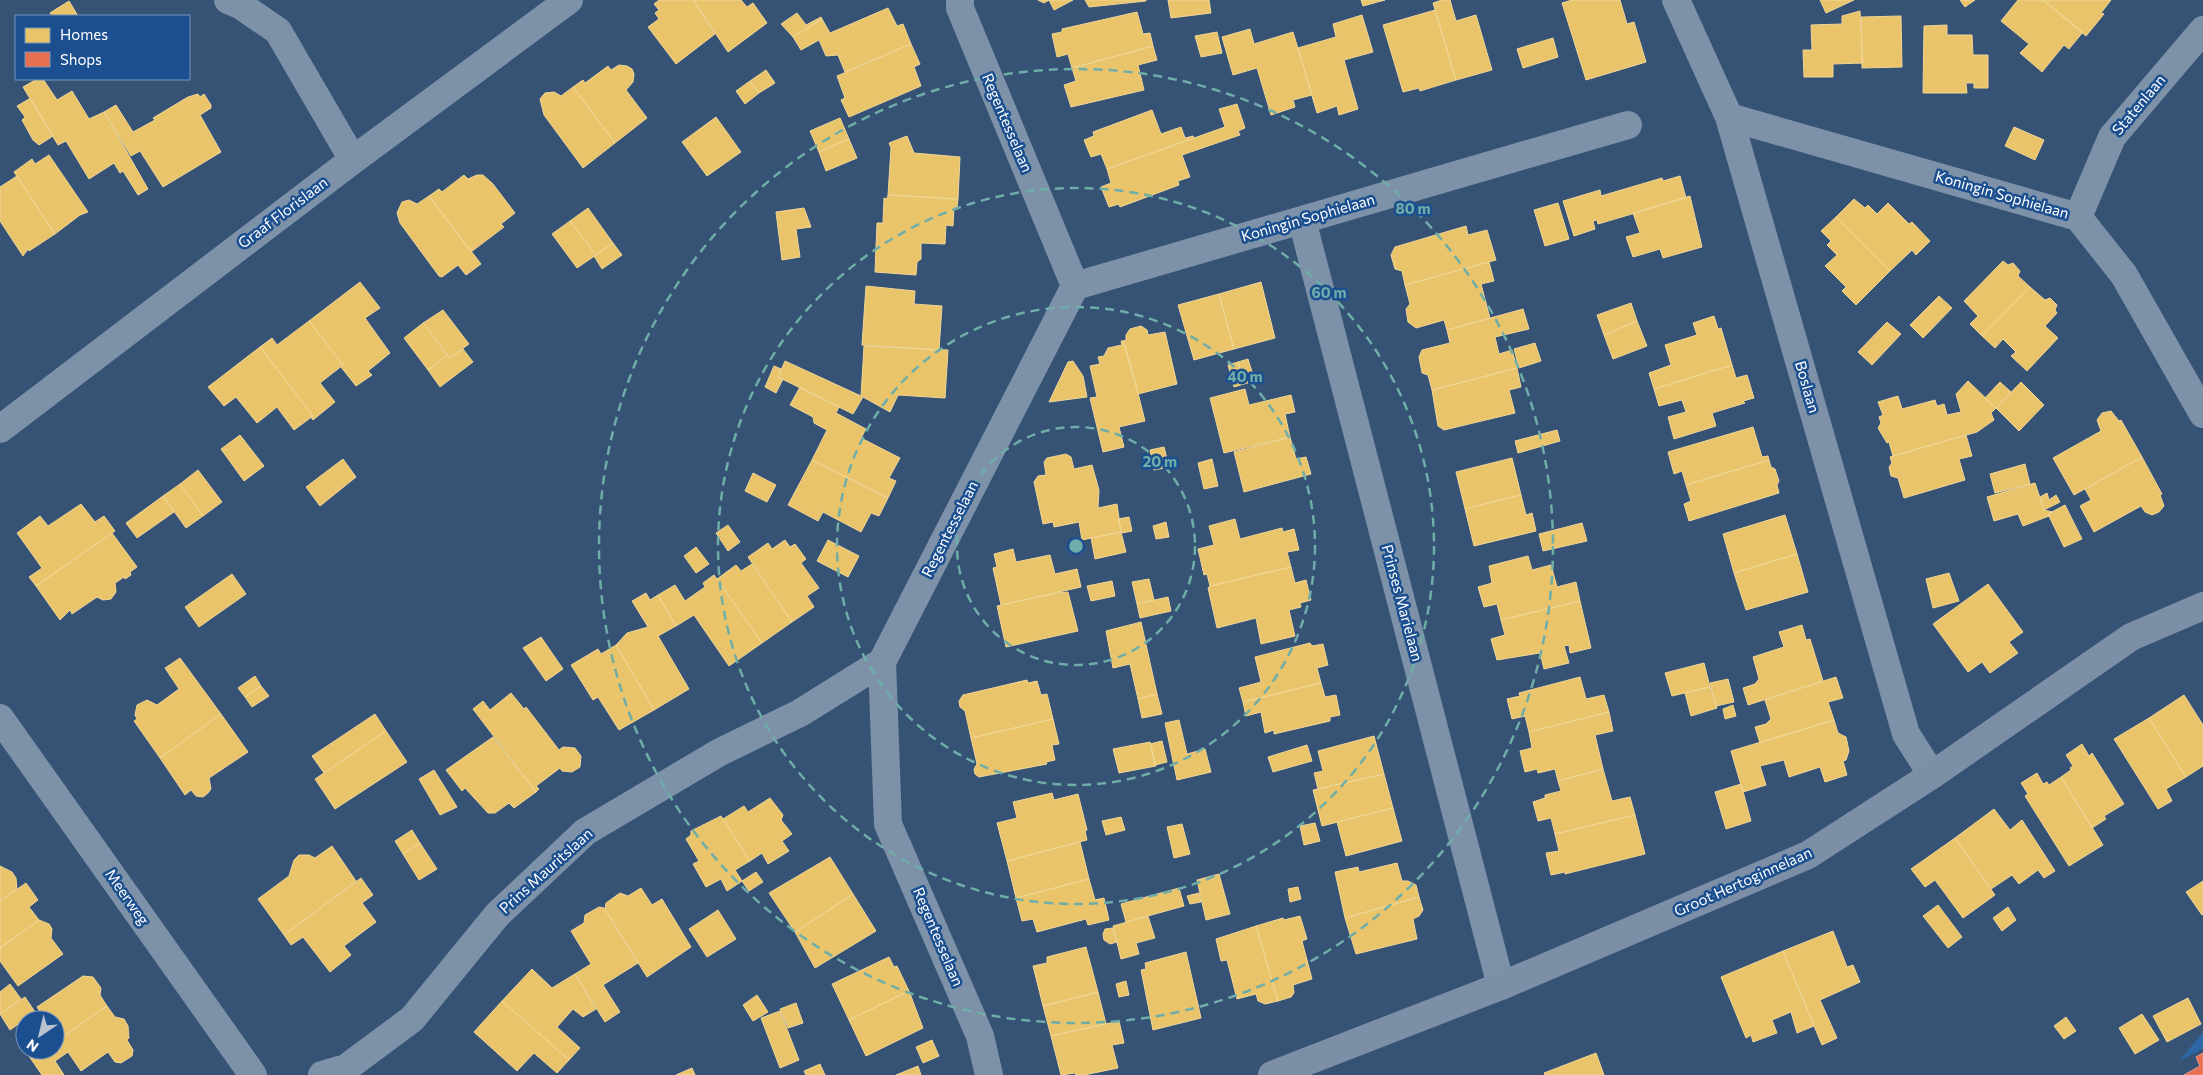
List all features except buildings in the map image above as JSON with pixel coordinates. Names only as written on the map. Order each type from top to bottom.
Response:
[{"type":"main road","name":"Groot Hertoginnelaan","points":[[1272,1075],[1501,986],[1808,855],[1932,775],[2131,637],[2203,606]]},
{"type":"street","points":[[228,0],[240,5],[278,30],[353,160]]},
{"type":"street","name":"Graaf Florislaan","points":[[0,429],[353,160],[569,0]]},
{"type":"street","name":"Regentesselaan","points":[[960,0],[960,8],[1075,286],[882,662],[888,824],[980,1036],[990,1075]]},
{"type":"street","name":"Boslaan","points":[[1676,0],[1729,117],[1906,734],[1932,775]]},
{"type":"street","name":"Statenlaan","points":[[2078,217],[2112,137],[2203,30]]},
{"type":"street","name":"Koningin Sophielaan","points":[[1729,117],[2078,217],[2124,274],[2203,414]]},
{"type":"street","name":"Koningin Sophielaan","points":[[1075,286],[1628,125]]},
{"type":"street","name":"Prinses Marielaan","points":[[1302,220],[1501,986]]},
{"type":"street","name":"Prins Mauritslaan","points":[[322,1075],[346,1068],[412,1019],[497,915],[585,832],[720,752],[800,713],[882,662]]},
{"type":"street","name":"Meerweg","points":[[0,718],[253,1075]]},
{"type":"shaded area","points":[[2203,1032],[2203,1049],[2179,1061]]}]
